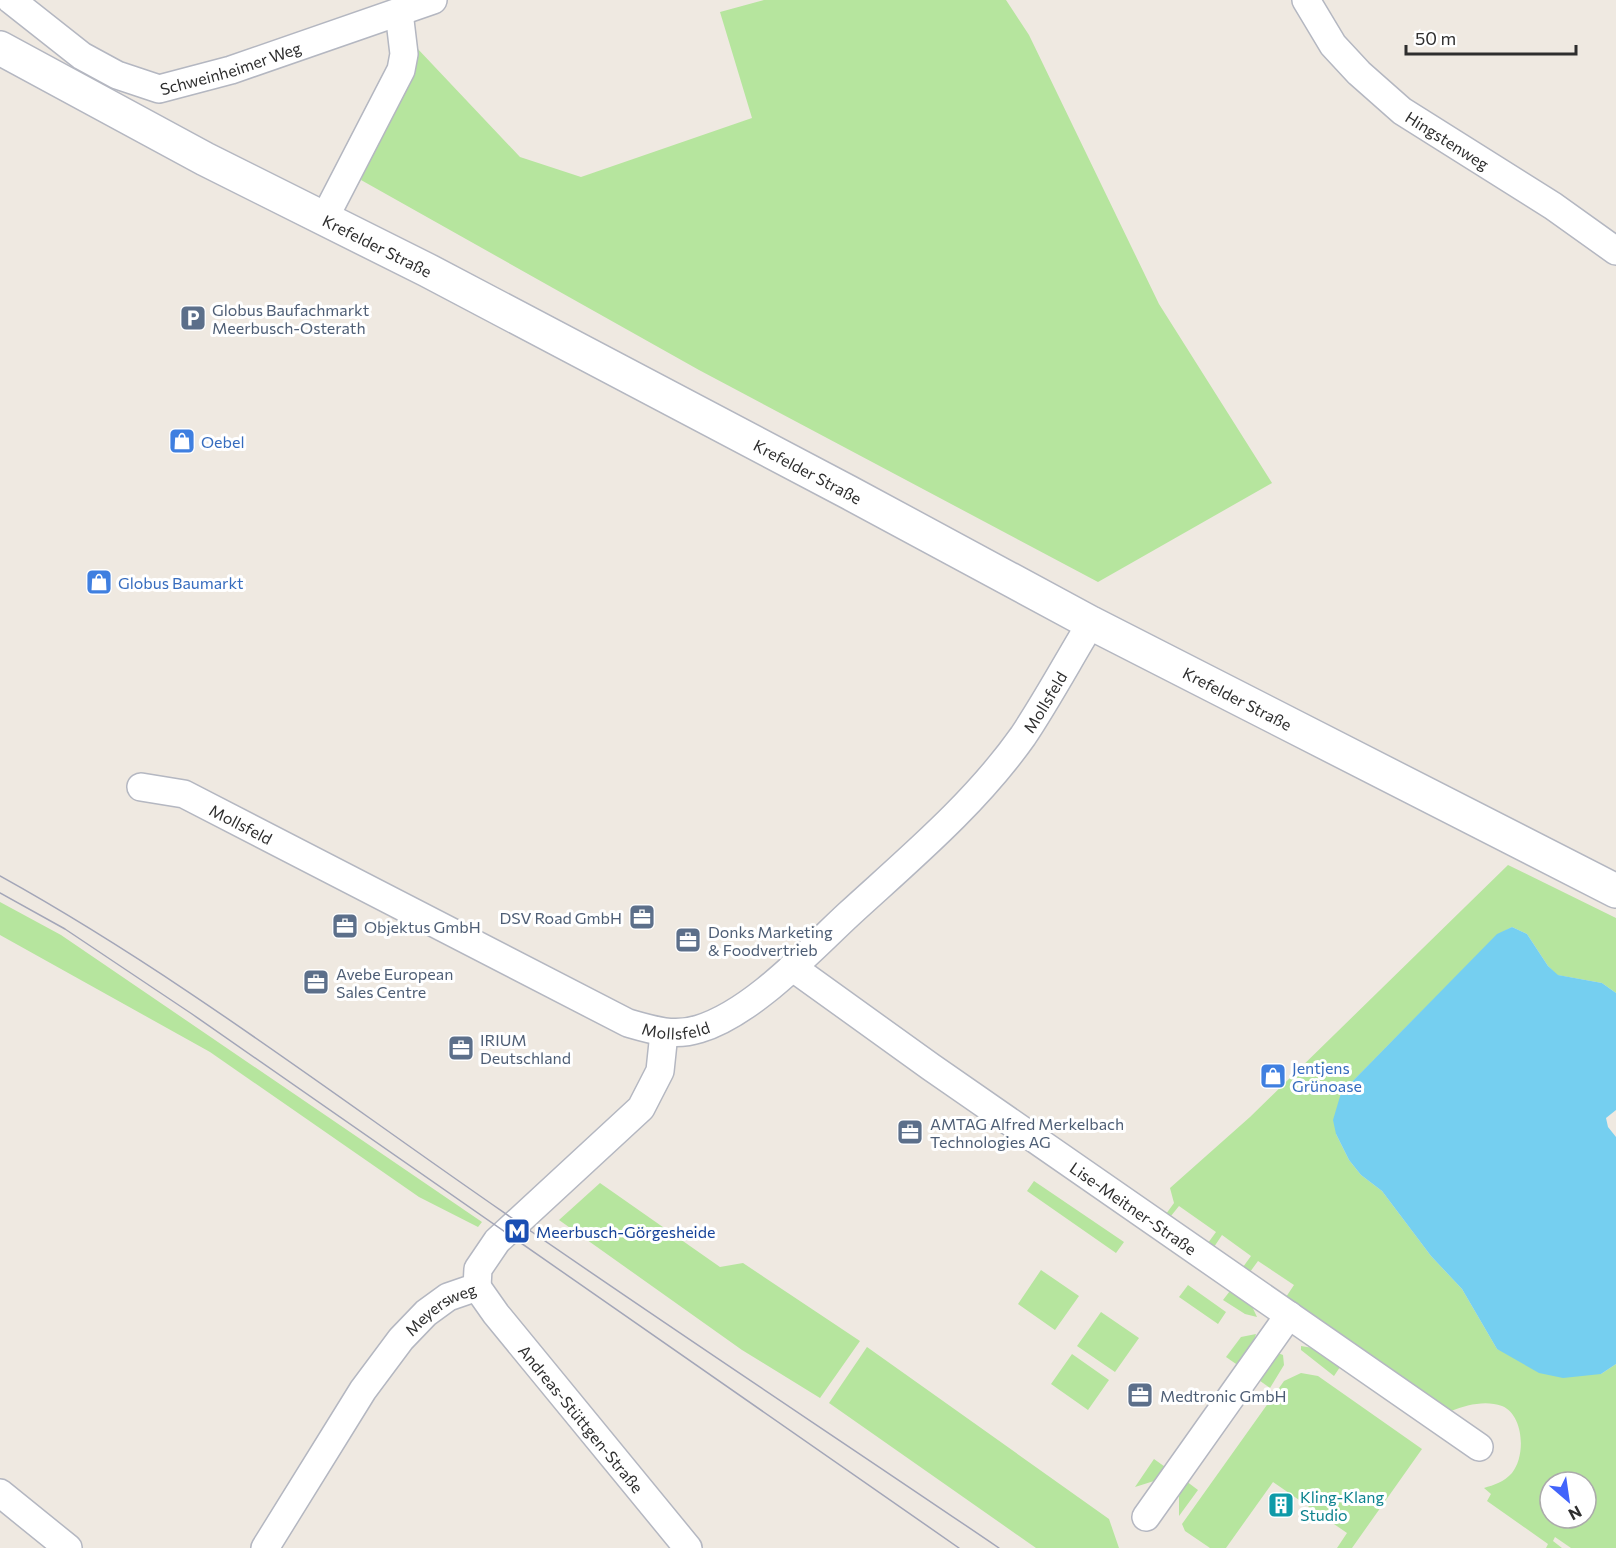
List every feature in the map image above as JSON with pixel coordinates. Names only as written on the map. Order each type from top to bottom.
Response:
[{"type":"main road","name":"Krefelder Straße","points":[[0,48],[205,159],[469,292],[1091,624],[1616,891]]},
{"type":"street","name":"Schweinheimer Weg","points":[[11,0],[82,56],[117,75],[159,89],[231,70],[433,0]]},
{"type":"street","name":"Hingstenweg","points":[[1306,0],[1333,45],[1359,73],[1402,111],[1553,206],[1616,250]]},
{"type":"street","points":[[324,219],[401,70],[404,54],[399,12]]},
{"type":"street","name":"Mollsfeld","points":[[141,787],[184,794],[628,1023],[664,1033],[697,1030],[730,1016],[792,967],[921,848],[985,784],[1022,736],[1091,624]]},
{"type":"street","name":"Lise-Meitner-Straße","points":[[792,967],[916,1057],[1479,1447]]},
{"type":"street","name":"Meyersweg","points":[[265,1548],[363,1390],[401,1339],[426,1313],[448,1297],[477,1287],[478,1269],[497,1241],[641,1108],[660,1071],[664,1033]]},
{"type":"street","name":"Andreas-Stüttgen-Straße","points":[[477,1287],[496,1314],[688,1548]]},
{"type":"street","points":[[1146,1517],[1289,1315]]},
{"type":"street","points":[[0,1493],[68,1548]]},
{"type":"green space","points":[[764,0],[1006,0],[1029,35],[1159,304],[1272,483],[1098,582],[699,370],[361,180],[416,47],[520,157],[581,177],[752,118],[720,12]]},
{"type":"green space","points":[[1508,865],[1616,918],[1616,993],[1602,983],[1557,975],[1548,966],[1527,934],[1512,927],[1497,935],[1341,1093],[1336,1134],[1349,1160],[1361,1175],[1382,1191],[1431,1256],[1462,1289],[1497,1349],[1601,1374],[1616,1364],[1616,1548],[1571,1548],[1555,1537],[1553,1541],[1562,1548],[1546,1548],[1548,1544],[1487,1501],[1491,1494],[1484,1488],[1499,1483],[1509,1476],[1519,1457],[1521,1447],[1519,1427],[1509,1411],[1496,1404],[1483,1403],[1451,1411],[1286,1297],[1294,1285],[1258,1261],[1250,1272],[1243,1267],[1251,1256],[1222,1235],[1214,1247],[1208,1243],[1216,1232],[1179,1206],[1171,1216],[1166,1214],[1174,1203],[1170,1188],[1250,1117]]},
{"type":"green space","points":[[0,902],[61,935],[482,1222],[478,1227],[419,1197],[210,1052],[0,935]]},
{"type":"green space","points":[[1034,1181],[1124,1242],[1116,1253],[1027,1191]]},
{"type":"green space","points":[[600,1183],[720,1267],[743,1263],[860,1341],[820,1398],[742,1350],[559,1220]]},
{"type":"green space","points":[[1041,1270],[1079,1296],[1055,1330],[1018,1304]]},
{"type":"green space","points":[[1188,1285],[1226,1312],[1218,1324],[1179,1297]]},
{"type":"green space","points":[[1233,1287],[1249,1300],[1257,1317],[1245,1314],[1223,1300]]},
{"type":"green space","points":[[1101,1312],[1139,1338],[1115,1372],[1077,1346]]},
{"type":"green space","points":[[1256,1334],[1251,1349],[1239,1366],[1226,1357],[1241,1337]]},
{"type":"green space","points":[[1301,1346],[1313,1348],[1342,1364],[1334,1376],[1301,1350]]},
{"type":"green space","points":[[867,1347],[1109,1519],[1119,1548],[1036,1548],[829,1403]]},
{"type":"green space","points":[[1278,1353],[1283,1355],[1284,1365],[1270,1388],[1256,1378]]},
{"type":"green space","points":[[1072,1354],[1109,1380],[1088,1410],[1051,1384]]},
{"type":"green space","points":[[1301,1373],[1318,1376],[1422,1449],[1352,1548],[1337,1548],[1347,1533],[1273,1482],[1226,1548],[1210,1548],[1185,1531],[1182,1524],[1284,1381]]},
{"type":"green space","points":[[1154,1459],[1168,1469],[1154,1481],[1135,1487]]},
{"type":"green space","points":[[1186,1481],[1198,1490],[1179,1516],[1179,1496]]},
{"type":"water","points":[[1512,927],[1527,934],[1548,966],[1558,975],[1602,983],[1616,993],[1616,1110],[1606,1118],[1608,1127],[1616,1137],[1616,1364],[1601,1374],[1563,1378],[1539,1373],[1497,1349],[1462,1289],[1431,1256],[1382,1191],[1361,1175],[1349,1160],[1336,1134],[1333,1120],[1341,1093],[1497,934]]},
{"type":"tram line","points":[[0,876],[62,912],[182,988],[604,1282],[999,1548]]},
{"type":"tram line","points":[[0,893],[65,929],[192,1014],[959,1548]]},
{"type":"place","name":"Globus Baufachmarkt Meerbusch-Osterath","points":[[193,318]]},
{"type":"place","name":"Oebel","points":[[182,441]]},
{"type":"place","name":"Globus Baumarkt","points":[[99,582]]},
{"type":"place","name":"DSV Road GmbH","points":[[642,917]]},
{"type":"place","name":"Objektus GmbH","points":[[345,926]]},
{"type":"place","name":"Donks Marketing & Foodvertrieb","points":[[688,940]]},
{"type":"place","name":"Avebe European Sales Centre","points":[[316,982]]},
{"type":"place","name":"IRIUM Deutschland","points":[[461,1048]]},
{"type":"place","name":"Jentjens Grünoase","points":[[1273,1076]]},
{"type":"place","name":"AMTAG Alfred Merkelbach Technologies AG","points":[[910,1132]]},
{"type":"place","name":"Meerbusch-Görgesheide","points":[[517,1231]]},
{"type":"place","name":"Medtronic GmbH","points":[[1140,1395]]},
{"type":"place","name":"Kling-Klang Studio","points":[[1281,1505]]}]
